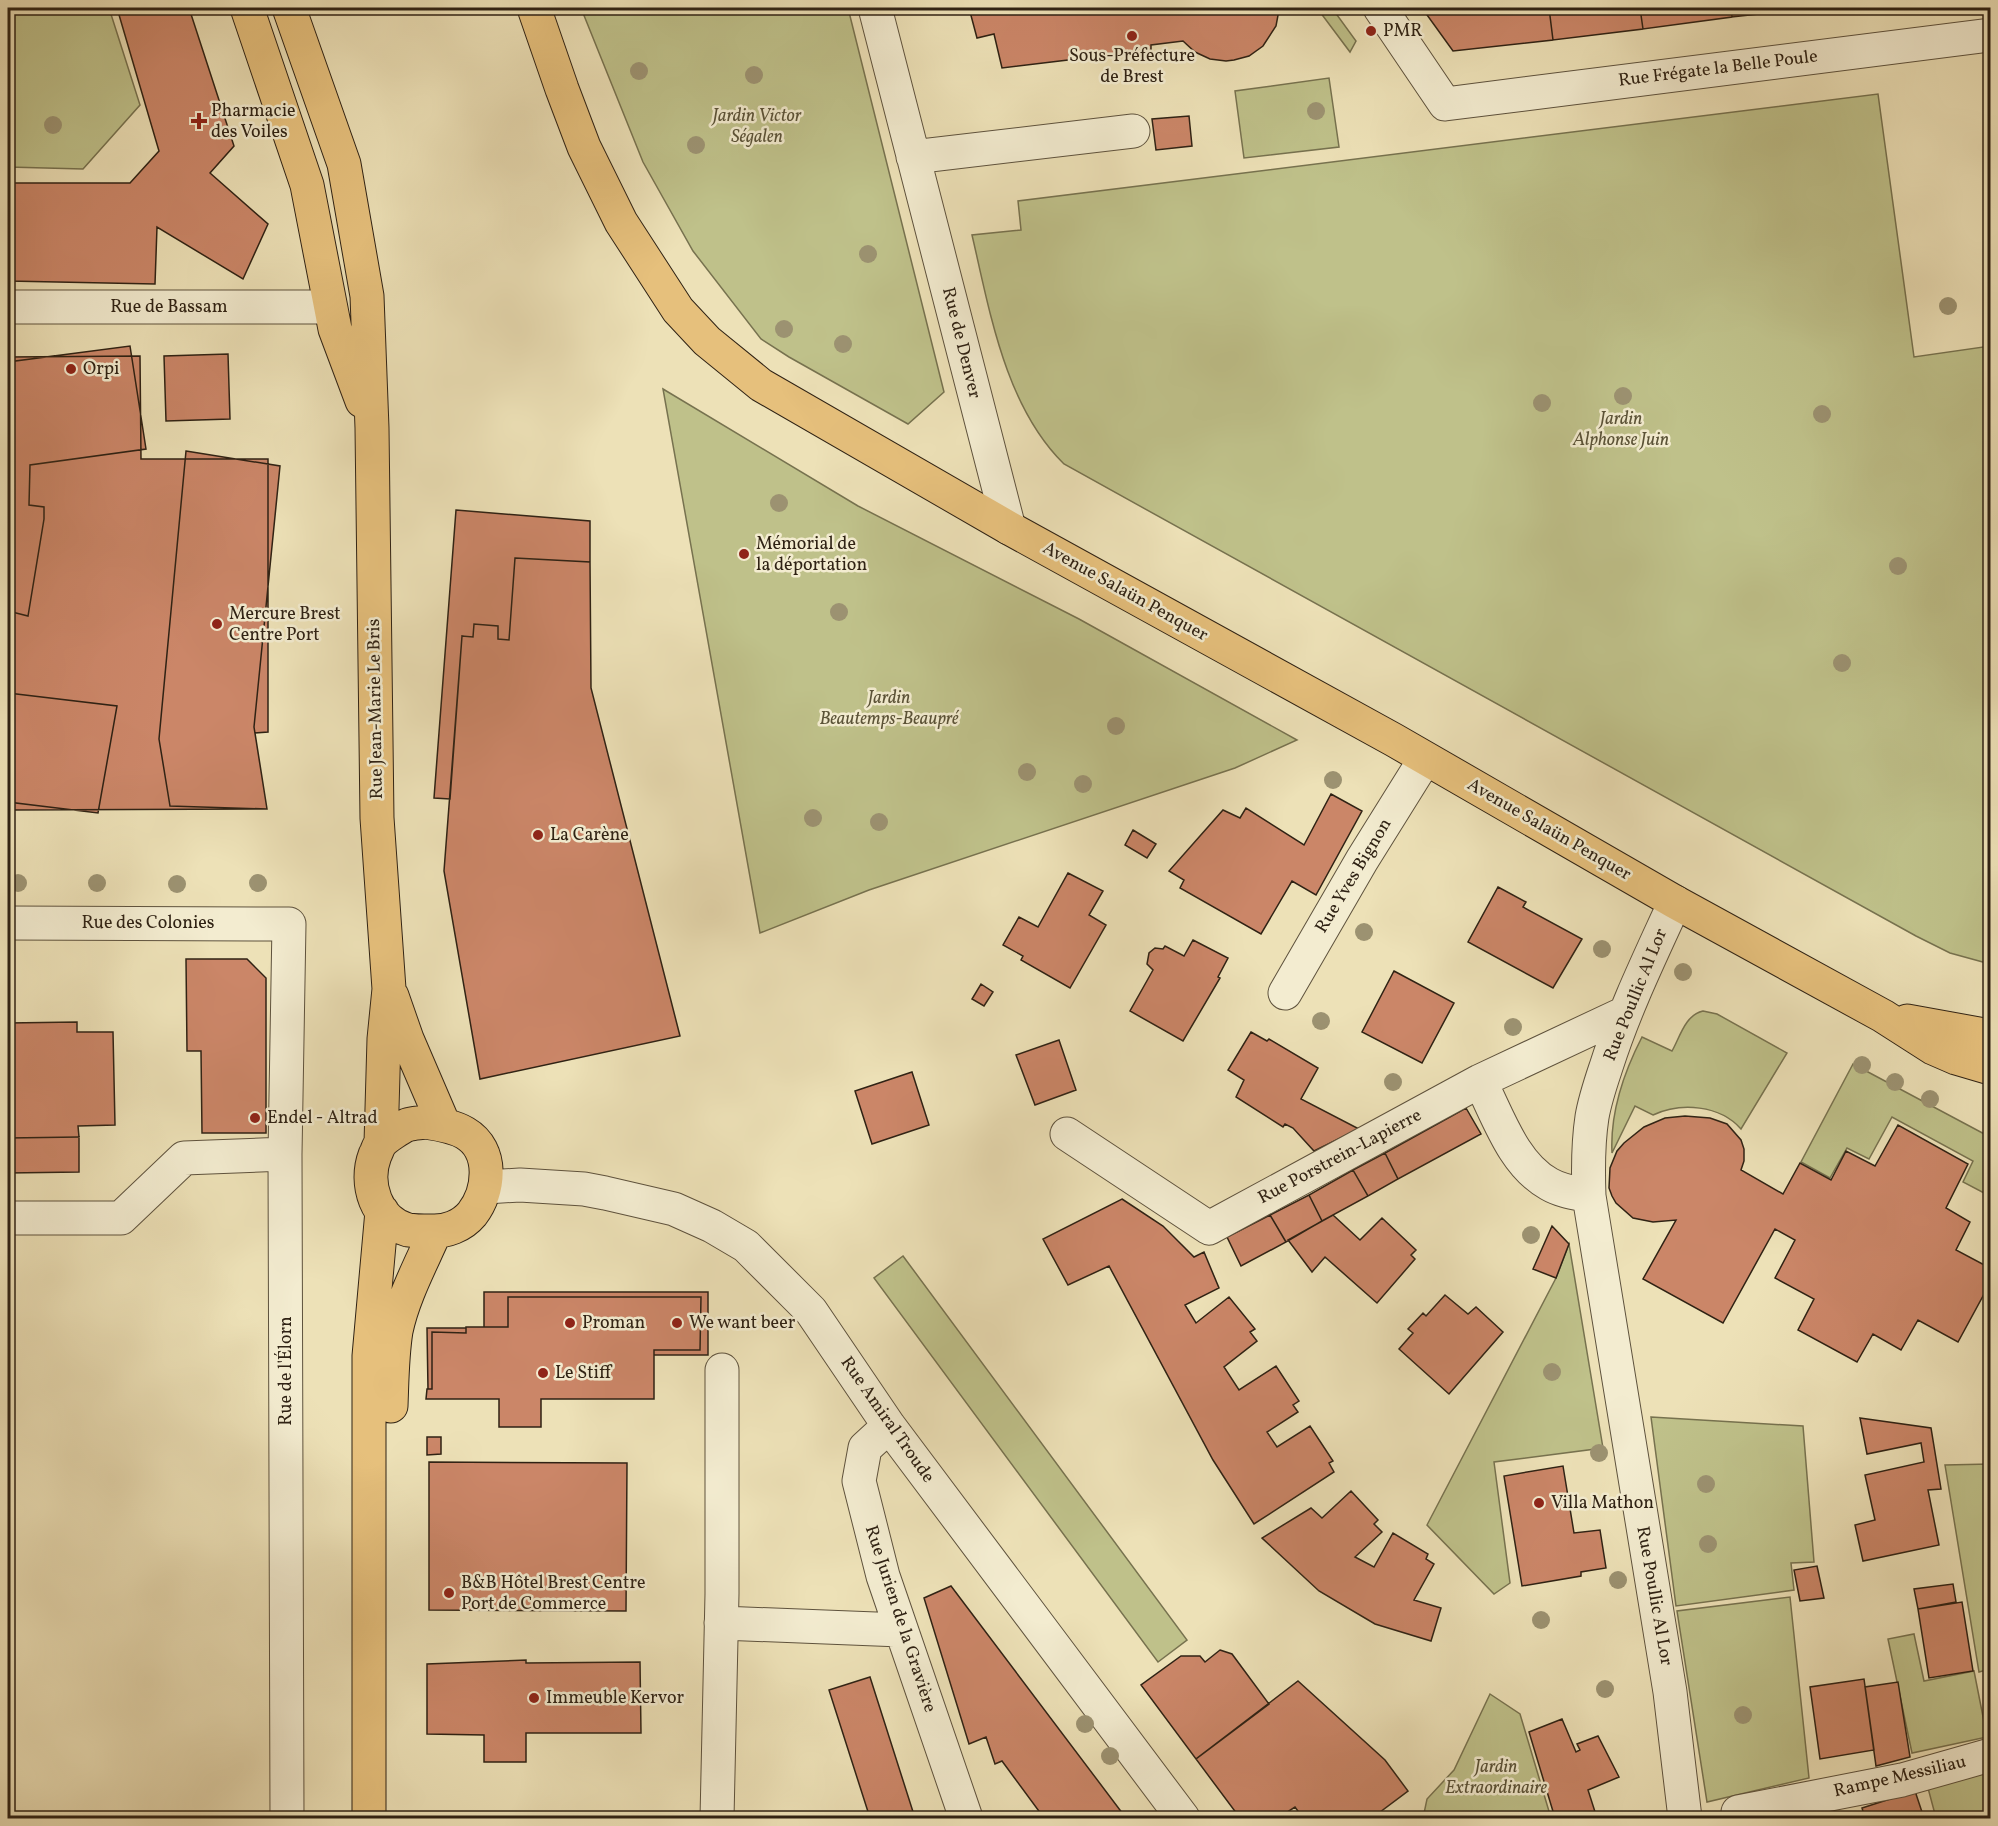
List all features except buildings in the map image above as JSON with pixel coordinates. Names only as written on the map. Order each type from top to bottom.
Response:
[{"type":"main road","name":"Rue Jean-Marie Le Bris","points":[[247,8],[307,185],[335,329],[372,428]]},
{"type":"main road","name":"Rue Jean-Marie Le Bris","points":[[289,8],[344,164],[367,296],[372,428],[377,818],[389,989],[384,1039],[381,1143]]},
{"type":"main road","name":"Avenue Salaün Penquer","points":[[534,8],[584,147],[621,222],[678,310],[707,341],[761,385],[1009,528],[1373,729],[1933,1047],[1956,1058],[1990,1068]]},
{"type":"main road","name":"Rue Jean-Marie Le Bris","points":[[389,989],[407,1039],[444,1125]]},
{"type":"main road","name":"Avenue Salaün Penquer","points":[[1882,1016],[1990,1036]]},
{"type":"main road","points":[[425,1122],[444,1125],[466,1134],[481,1150],[486,1169],[486,1187],[480,1202],[470,1216],[455,1227],[435,1232],[409,1230],[396,1224],[382,1211],[370,1185],[371,1166],[381,1143],[406,1125],[425,1122]]},
{"type":"main road","points":[[369,1818],[369,1356],[382,1211]]},
{"type":"main road","points":[[390,1818],[392,1362],[396,1332],[403,1306],[435,1232]]},
{"type":"street","name":"Rue de Denver","points":[[874,8],[1009,528]]},
{"type":"street","name":"Rue Frégate la Belle Poule","points":[[1380,8],[1445,104],[1990,35]]},
{"type":"street","points":[[913,157],[1133,131]]},
{"type":"street","name":"Rue de Bassam","points":[[8,307],[330,307]]},
{"type":"street","name":"Rue Yves Bignon","points":[[1285,993],[1362,860],[1425,759]]},
{"type":"street","name":"Rue Poullic Al Lor","points":[[1675,902],[1624,1013],[1594,1108],[1588,1159],[1589,1196],[1670,1692],[1685,1818]]},
{"type":"street","name":"Rue des Colonies","points":[[8,923],[288,924]]},
{"type":"street","name":"Rue de l'Élorn","points":[[287,1818],[285,1154],[288,924]]},
{"type":"street","name":"Rue Porstrein-Lapierre","points":[[1067,1134],[1209,1228],[1480,1081],[1624,1013]]},
{"type":"street","points":[[1480,1081],[1516,1152],[1536,1175],[1563,1190],[1589,1196]]},
{"type":"street","points":[[8,1218],[121,1218],[184,1158],[285,1154]]},
{"type":"street","name":"Rue Amiral Troude","points":[[486,1187],[520,1185],[584,1189],[605,1193],[674,1209],[712,1226],[746,1246],[811,1311],[889,1426],[1184,1818]]},
{"type":"street","points":[[717,1818],[721,1623],[722,1370]]},
{"type":"street","name":"Rue Jurien de la Gravière","points":[[889,1426],[865,1448],[860,1481],[883,1576],[966,1818]]},
{"type":"street","points":[[721,1623],[901,1630]]},
{"type":"street","name":"Rampe Messiliau","points":[[1738,1812],[1902,1780],[1990,1755]]},
{"type":"green space","points":[[8,8],[109,8],[140,105],[83,169],[8,167]]},
{"type":"green space","name":"Jardin Victor Ségalen","points":[[581,8],[848,8],[944,392],[908,424],[761,339],[693,251],[643,162]]},
{"type":"green space","points":[[1317,8],[1332,8],[1356,41],[1350,52]]},
{"type":"green space","points":[[1329,78],[1339,147],[1244,158],[1235,91]]},
{"type":"green space","name":"Jardin Alphonse Juin","points":[[1878,94],[1914,357],[1990,346],[1990,964],[1950,953],[1916,936],[1064,464],[1044,441],[1027,415],[1014,386],[993,326],[972,235],[1021,230],[1018,201]]},
{"type":"green space","name":"Jardin Beautemps-Beaupré","points":[[663,389],[858,506],[1079,619],[1297,740],[1235,768],[869,890],[760,933]]},
{"type":"green space","points":[[1703,1011],[1717,1014],[1787,1053],[1741,1129],[1722,1115],[1700,1108],[1676,1108],[1653,1115],[1635,1106],[1612,1153],[1616,1108],[1629,1064],[1642,1037],[1672,1051],[1687,1022]]},
{"type":"green space","points":[[1853,1064],[1990,1137],[1990,1181],[1984,1193],[1963,1182],[1973,1161],[1892,1117],[1869,1159],[1847,1148],[1830,1178],[1801,1162]]},
{"type":"green space","points":[[1569,1244],[1603,1448],[1494,1462],[1510,1583],[1494,1594],[1427,1525],[1556,1278]]},
{"type":"green space","points":[[903,1256],[1187,1640],[1158,1662],[874,1278]]},
{"type":"green space","points":[[1651,1417],[1803,1426],[1814,1562],[1791,1563],[1794,1590],[1676,1606]]},
{"type":"green space","points":[[1990,1464],[1990,1669],[1979,1672],[1945,1465]]},
{"type":"green space","points":[[1790,1597],[1809,1778],[1707,1802],[1677,1611]]},
{"type":"green space","points":[[1914,1634],[1924,1681],[1974,1671],[1987,1737],[1912,1753],[1888,1639]]},
{"type":"green space","name":"Jardin Extraordinaire","points":[[1490,1694],[1520,1714],[1551,1818],[1423,1818],[1427,1799],[1454,1770]]},
{"type":"green space","points":[[1990,1771],[1990,1818],[1936,1818],[1928,1788]]},
{"type":"place","name":"PMR","points":[[1371,31]]},
{"type":"place","name":"Sous-Préfecture de Brest","points":[[1132,36]]},
{"type":"place","name":"Pharmacie des Voiles","points":[[199,121]]},
{"type":"place","name":"Orpi","points":[[71,369]]},
{"type":"place","name":"Mémorial de la déportation","points":[[744,554]]},
{"type":"place","name":"Mercure Brest Centre Port","points":[[217,624]]},
{"type":"place","name":"La Carène","points":[[538,835]]},
{"type":"place","name":"Endel - Altrad","points":[[255,1118]]},
{"type":"place","name":"Proman","points":[[570,1323]]},
{"type":"place","name":"We want beer","points":[[677,1323]]},
{"type":"place","name":"Le Stiff","points":[[543,1373]]},
{"type":"place","name":"Villa Mathon","points":[[1539,1503]]},
{"type":"place","name":"B&B Hôtel Brest Centre Port de Commerce","points":[[449,1593]]},
{"type":"place","name":"Immeuble Kervor","points":[[534,1698]]}]
